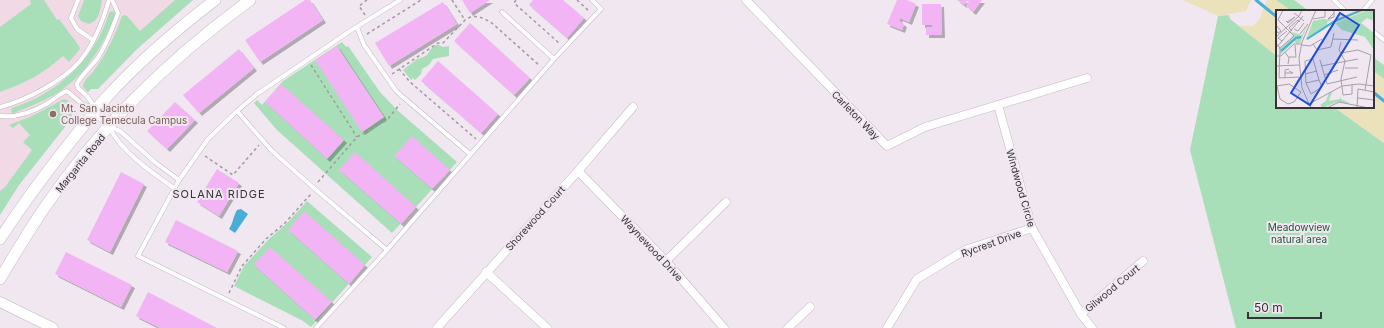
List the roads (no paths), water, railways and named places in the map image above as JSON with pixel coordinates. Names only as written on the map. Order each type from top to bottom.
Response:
[{"type":"main road","name":"Margarita Road","points":[[0,239],[27,198],[61,152],[104,99],[162,43],[215,0]]},
{"type":"main road","name":"Margarita Road","points":[[0,279],[46,206],[72,171],[125,109],[203,36],[250,0]]},
{"type":"street","name":"Carleton Way","points":[[746,0],[887,146],[925,127],[1087,78]]},
{"type":"street","name":"Windwood Circle","points":[[998,105],[1032,228],[1081,314],[1092,328]]},
{"type":"street","name":"Shorewood Court","points":[[437,328],[578,171],[633,107]]},
{"type":"street","name":"Waynewood Drive","points":[[578,171],[666,261],[724,328]]},
{"type":"street","points":[[666,261],[726,202]]},
{"type":"street","name":"Rycrest Drive","points":[[888,328],[917,279],[965,250],[1032,228]]},
{"type":"street","name":"Gilwood Court","points":[[1081,314],[1143,261]]},
{"type":"street","points":[[486,272],[547,328]]},
{"type":"street","points":[[0,302],[53,328]]},
{"type":"street","points":[[788,328],[810,307]]},
{"type":"lane","points":[[78,0],[70,18],[76,29],[93,40]]},
{"type":"lane","points":[[0,106],[13,104],[36,94],[58,80],[80,62],[105,16],[111,0]]},
{"type":"lane","points":[[111,0],[118,13],[107,42],[98,58],[78,80],[78,88],[87,96],[95,111],[109,127],[114,138],[149,170],[174,188]]},
{"type":"lane","points":[[284,328],[138,256],[174,188],[208,139],[257,94],[400,0]]},
{"type":"lane","points":[[316,328],[387,250],[544,70],[601,9],[592,0]]},
{"type":"lane","points":[[1334,0],[1344,10]]},
{"type":"lane","points":[[1365,10],[1372,0]]},
{"type":"lane","points":[[502,12],[554,59]]},
{"type":"lane","points":[[357,27],[364,45],[397,92],[470,154]]},
{"type":"lane","points":[[1374,32],[1384,40]]},
{"type":"lane","points":[[0,116],[16,117],[47,103],[63,93],[68,92],[95,111]]},
{"type":"lane","points":[[237,111],[272,151],[387,250]]},
{"type":"lane","points":[[109,127],[120,131],[161,167],[179,180]]},
{"type":"water","points":[[241,209],[248,214],[235,233],[229,229],[237,210]]},
{"type":"waterway","points":[[1256,0],[1276,16]]},
{"type":"waterway","points":[[1374,93],[1384,101]]},
{"type":"place","name":"Mt. San Jacinto College Temecula Campus","points":[[53,114]]},
{"type":"district","name":"SOLANA RIDGE","points":[[219,194]]},
{"type":"park label","name":"Meadowview natural area","points":[[1299,232]]}]
